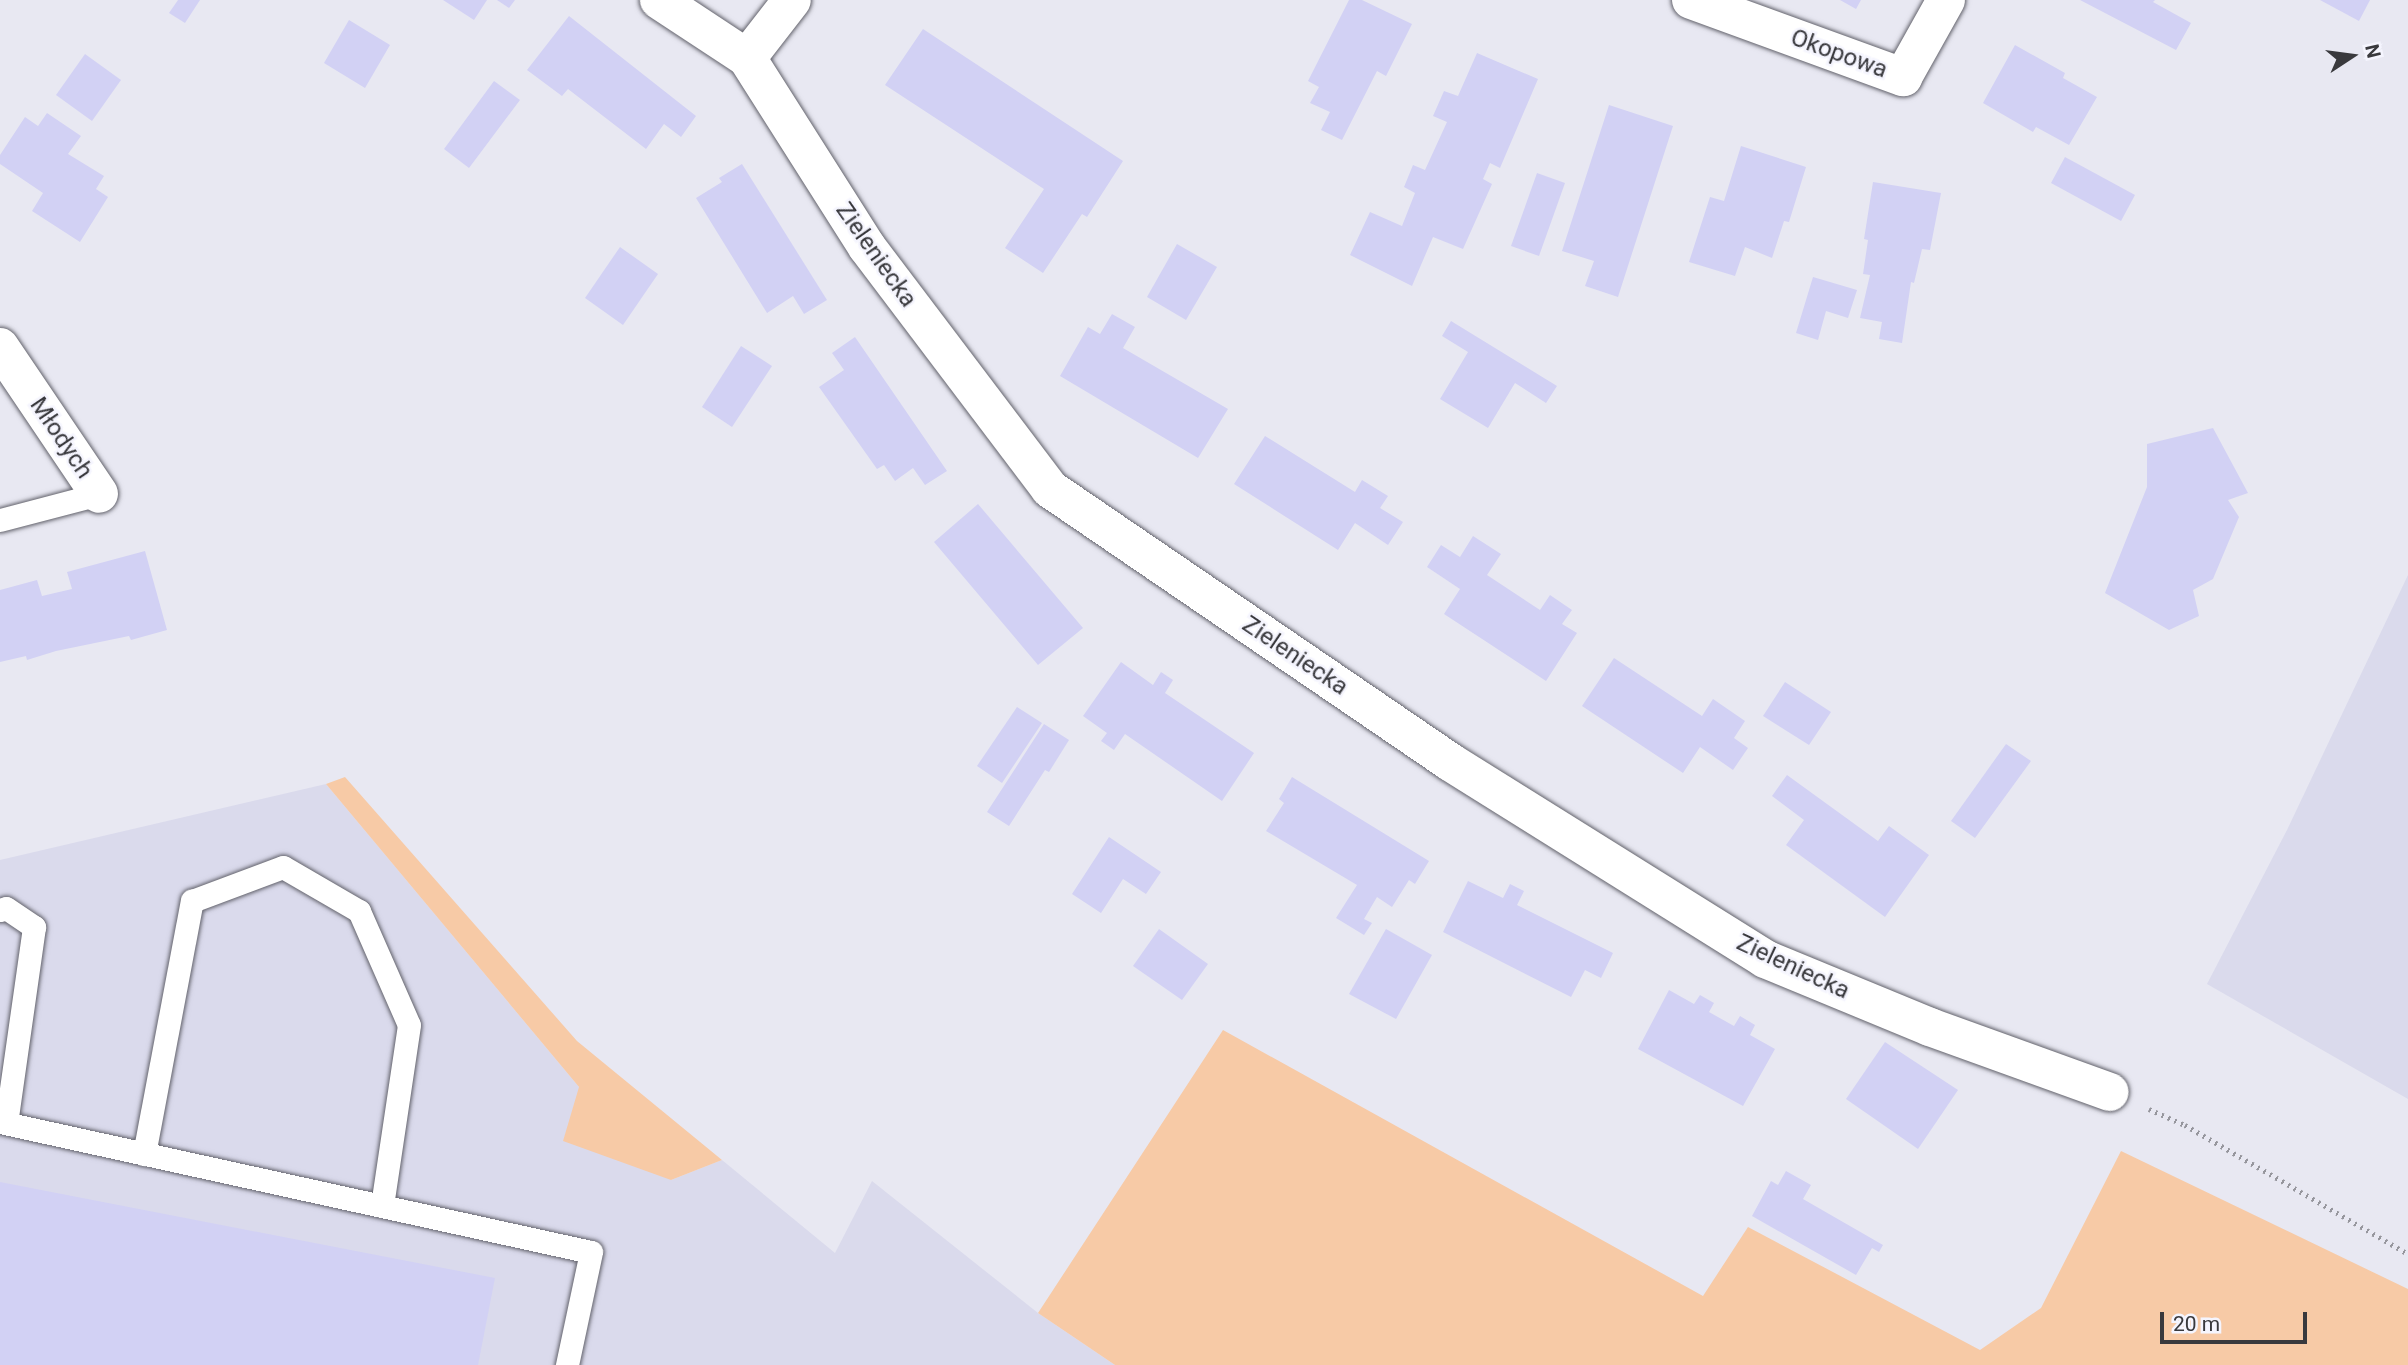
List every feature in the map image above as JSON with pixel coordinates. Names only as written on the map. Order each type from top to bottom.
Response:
[{"type":"street","name":"Zieleniecka","points":[[659,0],[747,58],[867,247],[1050,489],[1450,762],[1765,958],[1930,1027],[2110,1092]]},
{"type":"street","points":[[747,58],[792,0]]},
{"type":"street","name":"Okopowa","points":[[1691,0],[1903,77],[1947,0]]},
{"type":"street","name":"Młodych","points":[[0,348],[99,494]]},
{"type":"lane","points":[[0,520],[99,494]]},
{"type":"lane","points":[[144,1154],[192,901],[283,867],[359,911],[409,1025],[382,1206]]},
{"type":"lane","points":[[0,910],[6,908],[34,927],[3,1123],[591,1252],[567,1365]]},
{"type":"path","points":[[2110,1092],[2185,1125],[2408,1254]]},
{"type":"shaded area","points":[[2408,575],[2408,1099],[2207,984],[2287,830]]},
{"type":"shaded area","points":[[345,777],[577,1041],[722,1160],[671,1180],[563,1141],[579,1087],[326,784]]},
{"type":"shaded area","points":[[326,784],[579,1087],[671,1180],[722,1160],[835,1253],[872,1181],[1038,1313],[1115,1365],[0,1365],[0,860]]},
{"type":"shaded area","points":[[1223,1030],[1703,1296],[1748,1227],[1980,1350],[2041,1308],[2121,1151],[2408,1289],[2408,1365],[1115,1365],[1038,1313]]},
{"type":"building","points":[[178,0],[200,0],[185,23],[169,13]]},
{"type":"building","points":[[443,0],[487,0],[474,20]]},
{"type":"building","points":[[497,0],[515,0],[509,8]]},
{"type":"building","points":[[1349,0],[1362,0],[1412,24],[1386,76],[1377,71],[1342,140],[1321,130],[1330,112],[1310,103],[1319,87],[1308,81]]},
{"type":"building","points":[[1840,0],[1861,0],[1856,9]]},
{"type":"building","points":[[2080,0],[2155,0],[2153,2],[2191,23],[2176,50]]},
{"type":"building","points":[[2320,0],[2370,0],[2359,21]]},
{"type":"building","points":[[569,16],[696,116],[681,137],[664,124],[646,149],[568,89],[562,96],[527,70]]},
{"type":"building","points":[[349,20],[390,45],[365,88],[324,63]]},
{"type":"building","points":[[923,29],[1123,161],[1087,217],[1082,214],[1043,273],[1005,248],[1044,189],[885,85]]},
{"type":"building","points":[[2015,45],[2065,73],[2063,78],[2097,97],[2069,145],[2036,127],[2033,132],[1983,103]]},
{"type":"building","points":[[1477,53],[1538,79],[1500,168],[1490,163],[1483,179],[1492,184],[1463,249],[1433,237],[1412,286],[1350,255],[1370,212],[1402,226],[1415,193],[1404,187],[1413,165],[1425,170],[1447,122],[1433,116],[1444,91],[1458,96]]},
{"type":"building","points":[[85,54],[121,80],[92,121],[56,95]]},
{"type":"building","points":[[494,81],[520,100],[469,168],[444,149]]},
{"type":"building","points":[[1609,105],[1673,126],[1618,297],[1585,286],[1594,261],[1562,251]]},
{"type":"building","points":[[47,113],[81,136],[68,154],[104,176],[96,189],[108,197],[80,242],[32,211],[43,193],[0,164],[0,155],[25,117],[38,126]]},
{"type":"building","points":[[1741,146],[1806,167],[1789,222],[1784,221],[1772,258],[1745,247],[1735,276],[1689,262],[1710,197],[1724,201]]},
{"type":"building","points":[[2065,157],[2135,195],[2121,221],[2051,183]]},
{"type":"building","points":[[742,164],[827,300],[804,314],[793,296],[767,313],[696,198],[722,182],[719,178]]},
{"type":"building","points":[[1537,173],[1565,183],[1539,256],[1511,246]]},
{"type":"building","points":[[1873,182],[1941,193],[1930,250],[1922,249],[1914,283],[1911,282],[1902,343],[1879,339],[1882,322],[1860,318],[1870,275],[1863,274],[1868,240],[1864,239]]},
{"type":"building","points":[[1177,244],[1217,267],[1186,320],[1147,297]]},
{"type":"building","points":[[620,247],[658,274],[623,325],[585,298]]},
{"type":"building","points":[[1813,277],[1857,290],[1848,318],[1826,311],[1818,340],[1796,333]]},
{"type":"building","points":[[1112,314],[1135,327],[1123,348],[1228,409],[1198,458],[1060,376],[1088,327],[1100,334]]},
{"type":"building","points":[[1451,321],[1557,386],[1546,403],[1515,383],[1488,428],[1440,399],[1468,352],[1442,336]]},
{"type":"building","points":[[855,337],[947,471],[925,485],[913,468],[895,481],[884,465],[877,469],[819,387],[844,370],[832,353]]},
{"type":"building","points":[[741,346],[772,366],[732,427],[702,407]]},
{"type":"building","points":[[2213,428],[2248,493],[2228,500],[2239,517],[2213,579],[2193,590],[2199,616],[2169,630],[2105,593],[2147,487],[2147,444]]},
{"type":"building","points":[[1265,436],[1355,492],[1362,480],[1388,496],[1380,508],[1403,522],[1388,545],[1355,523],[1338,550],[1234,484]]},
{"type":"building","points":[[978,504],[1083,628],[1038,665],[934,542]]},
{"type":"building","points":[[1473,536],[1501,554],[1487,575],[1540,610],[1550,595],[1572,610],[1562,624],[1577,633],[1546,681],[1444,614],[1460,589],[1427,567],[1441,545],[1460,557]]},
{"type":"building","points":[[145,551],[167,630],[131,640],[129,636],[56,651],[27,660],[26,656],[0,662],[0,590],[37,580],[42,596],[72,589],[67,572]]},
{"type":"building","points":[[1614,658],[1702,716],[1713,699],[1745,721],[1734,738],[1748,748],[1733,770],[1700,747],[1683,773],[1582,706]]},
{"type":"building","points":[[1121,662],[1153,685],[1161,672],[1173,680],[1165,693],[1254,753],[1222,801],[1125,734],[1114,750],[1101,741],[1107,733],[1083,716]]},
{"type":"building","points":[[1785,682],[1831,712],[1809,745],[1763,716]]},
{"type":"building","points":[[1017,707],[1042,723],[1002,783],[977,766]]},
{"type":"building","points":[[1044,724],[1069,740],[1049,772],[1045,770],[1009,826],[987,812]]},
{"type":"building","points":[[2006,744],[2031,761],[1975,838],[1951,821]]},
{"type":"building","points":[[1787,775],[1878,841],[1889,826],[1929,855],[1885,917],[1786,845],[1804,820],[1772,796]]},
{"type":"building","points":[[1292,777],[1429,861],[1415,884],[1409,880],[1392,907],[1377,897],[1364,919],[1372,923],[1364,935],[1336,918],[1357,885],[1266,831],[1284,803],[1279,799]]},
{"type":"building","points":[[1109,837],[1161,872],[1146,894],[1123,879],[1101,913],[1072,894]]},
{"type":"building","points":[[1468,881],[1503,898],[1510,884],[1524,891],[1517,905],[1613,953],[1601,978],[1585,970],[1571,997],[1443,932]]},
{"type":"building","points":[[1159,929],[1208,964],[1182,1000],[1133,966]]},
{"type":"building","points":[[1386,929],[1432,955],[1396,1019],[1349,994]]},
{"type":"building","points":[[1669,990],[1694,1004],[1700,995],[1714,1003],[1709,1012],[1734,1026],[1740,1016],[1755,1025],[1750,1035],[1775,1049],[1743,1106],[1638,1049]]},
{"type":"building","points":[[1885,1042],[1958,1090],[1918,1149],[1846,1099]]},
{"type":"building","points":[[1786,1171],[1811,1185],[1803,1199],[1883,1245],[1879,1252],[1872,1248],[1856,1275],[1752,1216],[1771,1181],[1778,1185]]},
{"type":"building","points":[[0,1182],[495,1278],[478,1365],[0,1365]]}]
